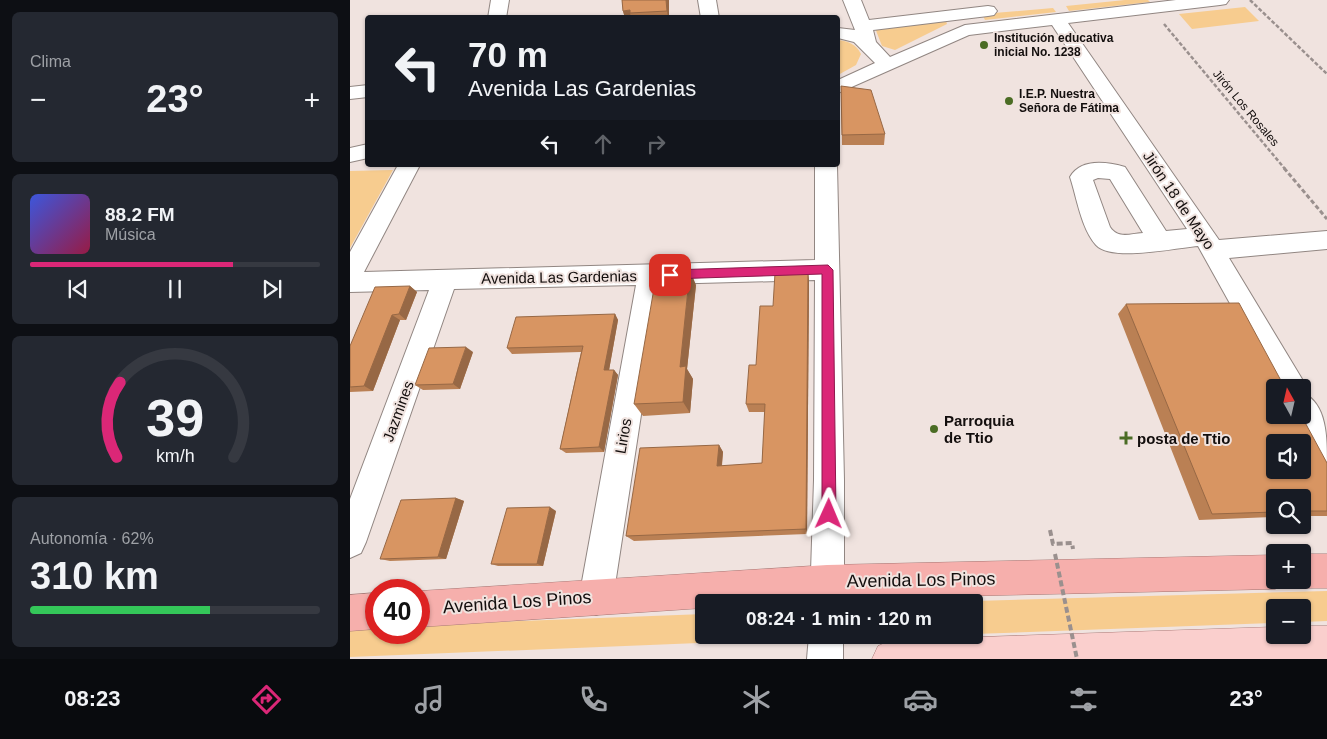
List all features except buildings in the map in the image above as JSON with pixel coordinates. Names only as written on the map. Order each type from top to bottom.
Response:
[{"type":"highway","points":[[1311,571],[1327,571]]},
{"type":"highway","name":"Avenida Los Pinos","points":[[430,607],[596,598],[827,592],[1266,572]]},
{"type":"highway","points":[[350,613],[365,612]]},
{"type":"main road","points":[[891,659],[1327,644]]},
{"type":"street","points":[[498,15],[500,0]]},
{"type":"street","points":[[707,0],[710,15]]},
{"type":"street","points":[[852,0],[865,34],[886,64]]},
{"type":"street","points":[[1057,7],[1093,0]]},
{"type":"street","points":[[840,33],[865,34],[962,14],[1057,7],[1151,8],[1220,0]]},
{"type":"street","name":"Jirón 18 de Mayo","points":[[1057,7],[1208,243],[1287,379]]},
{"type":"street","points":[[840,85],[886,64],[962,14]]},
{"type":"street","points":[[350,93],[365,91]]},
{"type":"street","points":[[350,155],[365,152]]},
{"type":"street","points":[[350,161],[365,160]]},
{"type":"street","points":[[350,275],[408,167]]},
{"type":"street","points":[[826,167],[830,480],[827,592]]},
{"type":"street","points":[[1160,241],[1208,243],[1327,240]]},
{"type":"street","name":"Avenida Las Gardenias","points":[[350,282],[828,270]]},
{"type":"street","name":"Lirios","points":[[596,598],[650,275]]},
{"type":"street","name":"Jazmines","points":[[350,542],[445,280]]},
{"type":"street","points":[[1311,421],[1327,448]]},
{"type":"street","points":[[826,644],[826,659]]},
{"type":"path","points":[[1250,0],[1327,74]]},
{"type":"path","name":"Jirón Los Rosales","points":[[1151,8],[1327,219]]},
{"type":"path","points":[[1050,530],[1053,544]]},
{"type":"path","points":[[1055,554],[1077,659]]},
{"type":"shaded area","points":[[1125,0],[1148,0],[1150,2],[1069,11],[1066,6]]},
{"type":"shaded area","points":[[1245,7],[1259,21],[1192,29],[1179,14]]},
{"type":"shaded area","points":[[1053,8],[1056,12],[985,20],[982,14]]},
{"type":"shaded area","points":[[946,21],[947,24],[895,50],[882,46],[875,28]]},
{"type":"shaded area","points":[[840,40],[851,44],[861,54],[856,65],[840,74]]},
{"type":"shaded area","points":[[393,170],[350,248],[350,171]]},
{"type":"shaded area","points":[[1327,591],[1327,621],[1311,622],[1311,599],[1266,599],[1266,623],[983,634],[983,601]]},
{"type":"shaded area","points":[[695,614],[695,643],[350,657],[350,628],[365,627],[365,644],[430,644],[430,625]]},
{"type":"place","name":"Institución educativa inicial No. 1238","points":[[984,45]]},
{"type":"place","name":"I.E.P. Nuestra Señora de Fátima","points":[[1009,101]]},
{"type":"place","name":"Parroquia de Ttio","points":[[934,429]]},
{"type":"place","name":"posta de Ttio","points":[[1126,438]]},
{"type":"route","points":[[670,275],[828,270],[829,514]]}]
